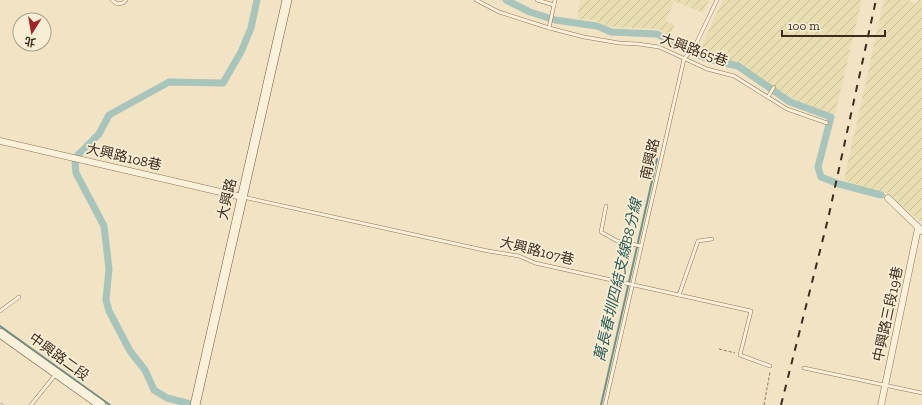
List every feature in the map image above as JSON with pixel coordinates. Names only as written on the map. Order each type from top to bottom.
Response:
[{"type":"street","name":"大興路","points":[[195,405],[287,0]]},
{"type":"street","name":"大興路108巷","points":[[0,141],[242,196]]},
{"type":"street","points":[[888,198],[920,229]]},
{"type":"street","name":"中興路三段19巷","points":[[881,405],[920,229]]},
{"type":"street","name":"中興路二段","points":[[0,333],[101,405]]},
{"type":"lane","points":[[112,0],[116,4],[123,3],[126,0]]},
{"type":"lane","name":"大興路65巷","points":[[476,0],[499,12],[584,37],[659,48],[707,69],[734,76],[787,109],[827,123]]},
{"type":"lane","points":[[537,0],[554,5]]},
{"type":"lane","points":[[550,26],[555,0]]},
{"type":"lane","points":[[684,59],[695,46],[717,0]]},
{"type":"lane","name":"南興路","points":[[605,405],[684,59]]},
{"type":"lane","points":[[768,97],[774,86]]},
{"type":"lane","name":"大興路107巷","points":[[242,196],[488,251],[519,256],[535,263],[751,311],[740,355]]},
{"type":"lane","points":[[606,206],[601,232],[617,241],[641,246]]},
{"type":"lane","points":[[679,295],[698,241],[712,239]]},
{"type":"lane","points":[[0,311],[19,297]]},
{"type":"lane","points":[[740,355],[770,366]]},
{"type":"lane","points":[[804,368],[922,393]]},
{"type":"lane","points":[[31,405],[57,373]]},
{"type":"path","points":[[719,349],[740,355]]},
{"type":"path","points":[[764,405],[770,366]]},
{"type":"shaded area","points":[[580,0],[709,0],[703,13],[674,1],[666,21],[674,25],[671,37],[659,29],[608,27],[595,20],[577,19]]},
{"type":"shaded area","points":[[723,0],[862,0],[835,114],[795,101],[776,90],[741,64],[709,56],[699,51]]},
{"type":"shaded area","points":[[884,0],[908,0],[916,4],[919,0],[922,0],[922,219],[920,221],[888,193],[853,184],[844,180]]},
{"type":"waterway","points":[[78,155],[99,134],[109,115],[169,82],[223,83],[241,52],[251,28],[257,0]]},
{"type":"waterway","points":[[506,0],[530,12],[555,20],[597,26],[611,32],[657,34],[688,51],[708,59],[738,66],[790,102],[831,117],[818,167],[821,177],[839,184],[881,195]]},
{"type":"waterway","name":"萬長春圳四結支線B8分線","points":[[601,405],[657,159]]},
{"type":"waterway","points":[[75,162],[76,173],[104,226],[109,269],[106,300],[109,311],[130,351],[145,370],[154,390],[167,398],[191,404]]},
{"type":"waterway","points":[[0,326],[110,405]]},
{"type":"railway","points":[[781,405],[828,219],[876,0]]}]
